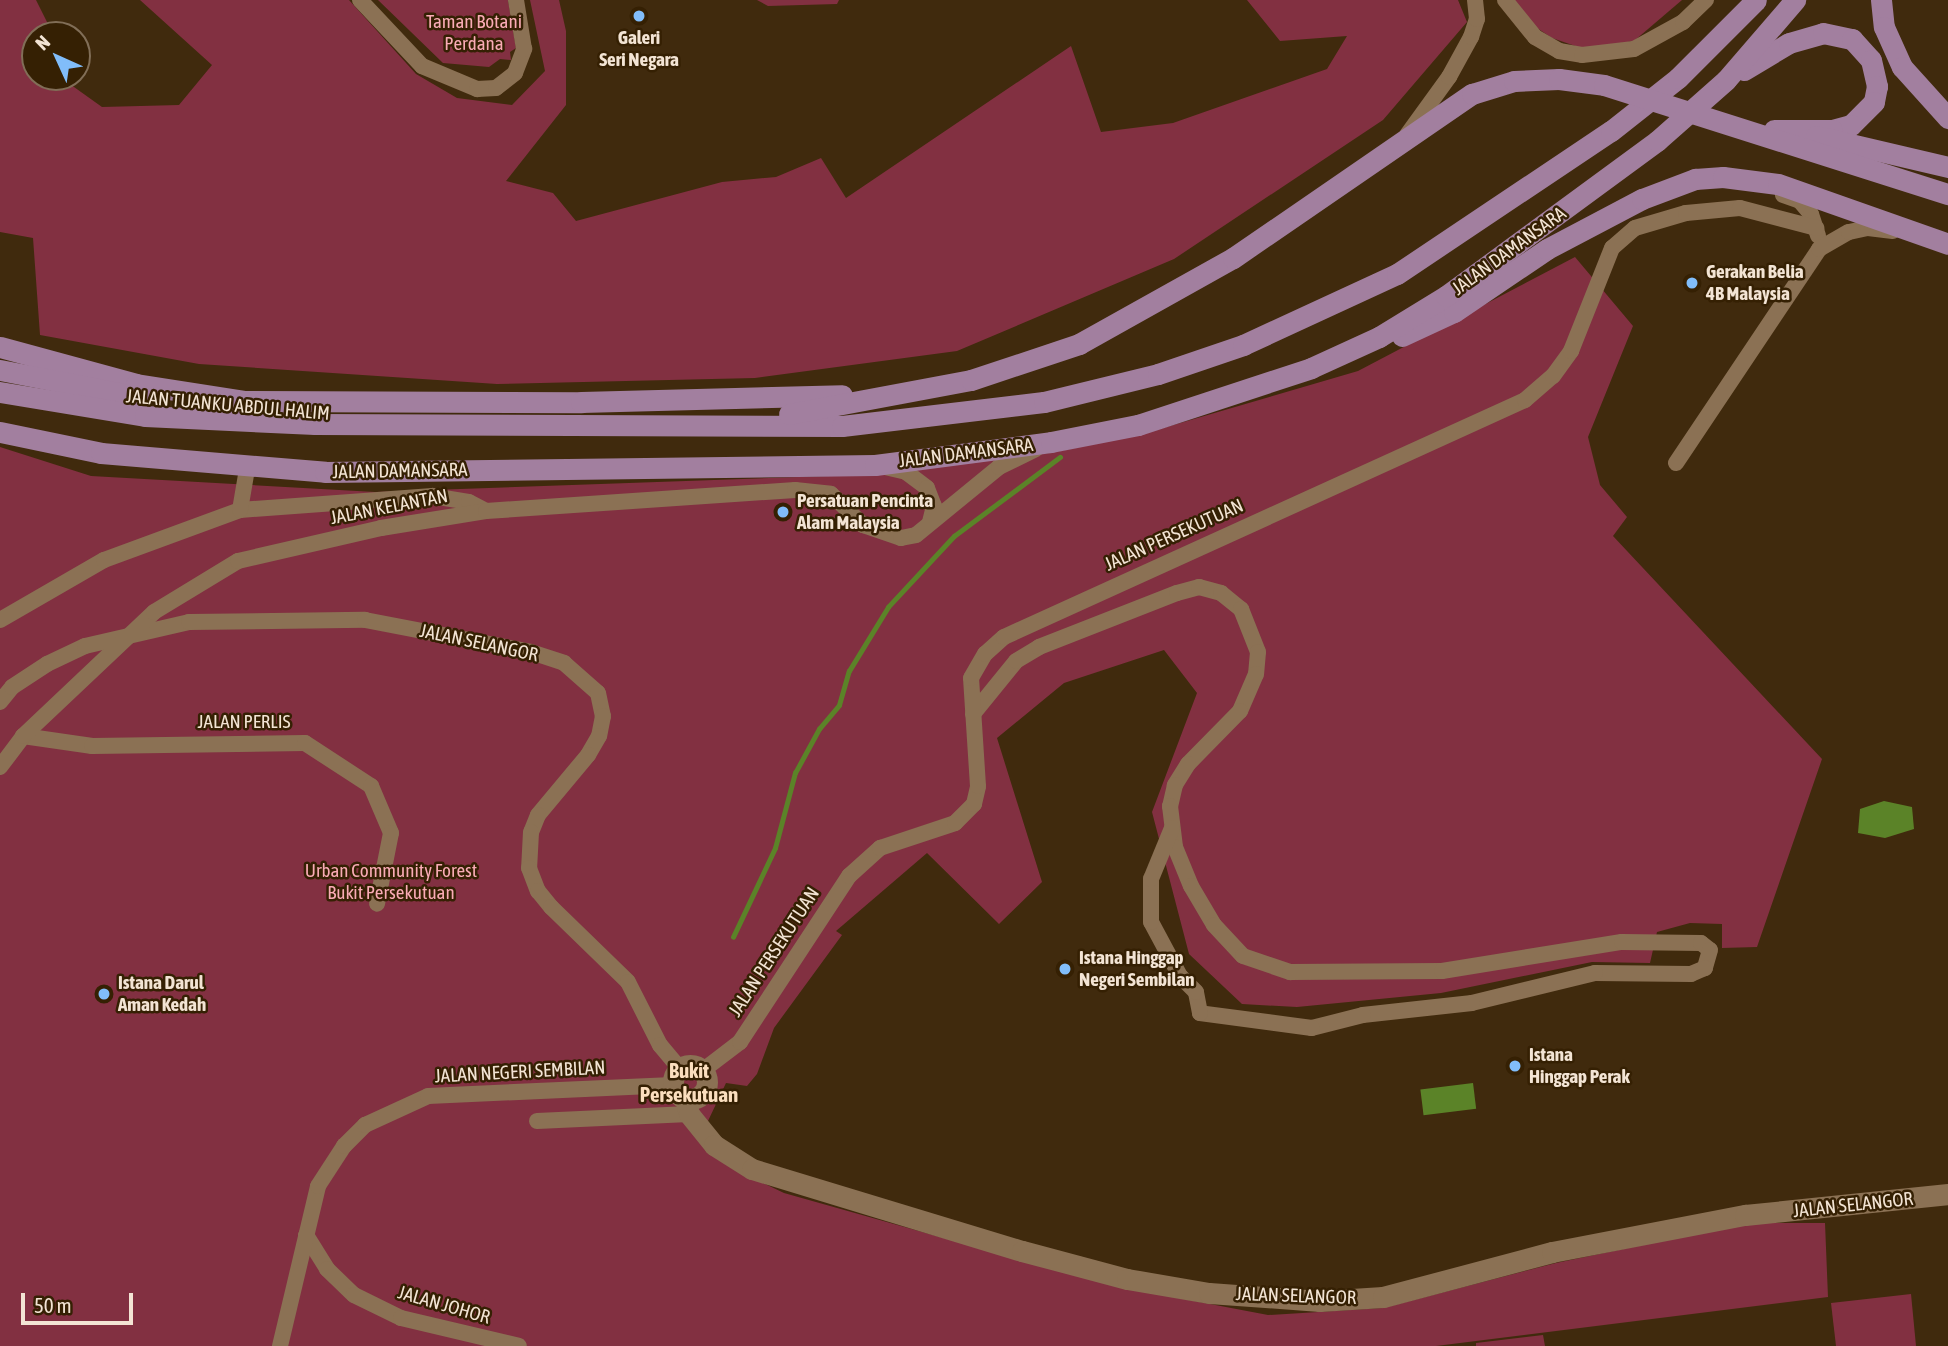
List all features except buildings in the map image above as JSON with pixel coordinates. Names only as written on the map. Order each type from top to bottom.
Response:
[{"type":"main road","points":[[0,391],[145,416],[315,424],[842,426],[1044,402],[1158,374],[1296,324],[1397,274],[1611,131],[1678,78],[1756,0]]},
{"type":"main road","name":"JALAN DAMANSARA","points":[[0,432],[101,453],[247,469],[325,472],[875,465],[1051,443],[1138,425],[1311,368],[1379,337],[1446,296],[1596,189],[1726,80],[1794,0]]},
{"type":"main road","points":[[1881,0],[1884,27],[1902,66],[1948,118]]},
{"type":"main road","points":[[1726,80],[1769,53],[1807,36],[1823,33],[1852,39],[1875,72],[1874,102],[1851,125],[1797,132]]},
{"type":"main road","points":[[717,424],[914,393],[971,380],[1079,344],[1233,258],[1472,94],[1514,81],[1559,79],[1604,85],[1948,194]]},
{"type":"main road","points":[[1737,126],[1797,132],[1948,167]]},
{"type":"main road","points":[[1311,368],[1363,355],[1454,312],[1547,248],[1648,196],[1695,179],[1746,179],[1778,184],[1948,244]]},
{"type":"main road","points":[[0,347],[136,384],[244,401],[609,402],[914,393]]},
{"type":"main road","name":"JALAN TUANKU ABDUL HALIM","points":[[0,370],[208,407],[417,423]]},
{"type":"street","points":[[360,0],[422,66],[477,89],[496,88],[515,73],[524,49],[516,0]]},
{"type":"street","points":[[1406,137],[1449,77],[1471,37],[1477,19],[1475,0]]},
{"type":"street","points":[[1505,0],[1535,37],[1559,51],[1582,55],[1634,49],[1683,22],[1706,0]]},
{"type":"street","points":[[1746,179],[1800,201],[1816,228],[1819,248]]},
{"type":"street","name":"JALAN PERSEKUTUAN","points":[[702,1071],[740,1042],[849,876],[880,848],[965,816],[978,786],[971,678],[985,654],[1004,637],[1525,400],[1553,376],[1571,351],[1612,248],[1635,228],[1686,213],[1740,208],[1816,228]]},
{"type":"street","points":[[1676,463],[1819,248],[1832,239],[1868,228],[1914,234]]},
{"type":"street","name":"JALAN KELANTAN","points":[[0,767],[23,736],[154,612],[238,561],[381,528],[486,511],[815,490],[831,494],[863,524],[888,537],[916,534],[999,467],[1051,443]]},
{"type":"street","points":[[875,465],[906,472],[927,488],[934,506],[930,522]]},
{"type":"street","points":[[240,510],[247,469]]},
{"type":"street","points":[[0,620],[104,560],[240,510],[432,496],[469,502],[486,511]]},
{"type":"street","points":[[973,714],[1016,661],[1039,647],[1177,593],[1199,587],[1222,593],[1241,609],[1258,652],[1256,674],[1240,711],[1188,764],[1175,785],[1172,828],[1151,879],[1152,922],[1180,975],[1196,992],[1200,1013],[1312,1028],[1363,1014],[1472,1003],[1595,973],[1692,974],[1705,968],[1710,950],[1701,943],[1622,942],[1443,971],[1290,972],[1243,956],[1214,925],[1191,886],[1172,828]]},
{"type":"street","name":"JALAN SELANGOR","points":[[0,702],[12,687],[47,664],[85,646],[189,622],[365,621],[531,652],[564,663],[598,693],[603,716],[599,736],[538,815],[531,832],[529,867],[538,891],[551,907],[628,982],[682,1091],[714,1145],[752,1169],[1022,1251],[1127,1279],[1209,1293],[1320,1301],[1383,1297],[1552,1252],[1745,1215],[1948,1194]]},
{"type":"street","name":"JALAN PERLIS","points":[[23,736],[92,746],[304,743],[371,786],[391,833],[377,904]]},
{"type":"street","points":[[537,1121],[682,1091],[702,1093],[706,1083],[702,1071],[692,1065],[682,1091]]},
{"type":"street","name":"JALAN NEGERI SEMBILAN","points":[[279,1346],[311,1206],[329,1166],[365,1125],[393,1109],[428,1096],[682,1091]]},
{"type":"street","name":"JALAN JOHOR","points":[[306,1235],[327,1269],[354,1295],[401,1318],[519,1346]]},
{"type":"green space","points":[[0,0],[36,0],[46,21],[21,21],[21,91],[80,91],[102,107],[179,105],[212,65],[140,0],[349,0],[416,74],[457,98],[512,105],[545,71],[530,0],[559,0],[566,31],[566,105],[506,181],[553,193],[576,221],[722,182],[776,177],[821,158],[846,198],[1071,46],[1101,132],[1173,123],[1327,69],[1347,36],[1280,41],[1247,0],[1458,0],[1467,22],[1383,120],[1174,259],[957,351],[755,378],[497,384],[199,364],[40,335],[33,238],[0,232]]},
{"type":"green space","name":"Taman Botani Perdana","points":[[378,0],[508,0],[516,48],[510,52],[511,60],[500,59],[489,67],[443,63]]},
{"type":"green space","points":[[757,0],[839,0],[837,4],[768,6]]},
{"type":"green space","points":[[1512,0],[1682,0],[1634,41],[1584,49],[1552,38],[1528,22]]},
{"type":"green space","name":"Urban Community Forest Bukit Persekutuan","points":[[1575,257],[1633,326],[1588,437],[1600,485],[1627,517],[1613,536],[1822,759],[1757,947],[1722,948],[1722,924],[1690,923],[1657,932],[1650,963],[1592,962],[1441,993],[1297,1007],[1242,1004],[1189,954],[1152,812],[1197,693],[1164,650],[1064,683],[997,738],[1042,882],[999,924],[927,853],[836,931],[842,935],[774,1028],[757,1074],[747,1086],[726,1083],[699,1140],[748,1176],[784,1193],[1110,1285],[1268,1315],[1383,1308],[1556,1263],[1748,1223],[1825,1223],[1828,1297],[1436,1346],[0,1346],[0,447],[91,476],[375,492],[828,476],[1050,453],[1139,435],[1358,371]]},
{"type":"green space","points":[[1911,1294],[1916,1346],[1836,1346],[1831,1303]]},
{"type":"green space","points":[[1543,1335],[1545,1346],[1476,1346],[1476,1343]]},
{"type":"shaded area","points":[[1884,801],[1912,807],[1914,829],[1885,838],[1858,833],[1860,809]]},
{"type":"shaded area","points":[[1473,1083],[1476,1109],[1424,1115],[1420,1089]]},
{"type":"waterway","points":[[733,937],[775,848],[795,773],[819,729],[839,705],[849,671],[888,607],[954,536],[1060,457]]},
{"type":"place","name":"Galeri Seri Negara","points":[[639,16]]},
{"type":"place","name":"Gerakan Belia 4B Malaysia","points":[[1692,283]]},
{"type":"place","name":"Persatuan Pencinta Alam Malaysia","points":[[783,512]]},
{"type":"place","name":"Istana Hinggap Negeri Sembilan","points":[[1065,969]]},
{"type":"place","name":"Istana Darul Aman Kedah","points":[[104,994]]},
{"type":"place","name":"Istana Hinggap Perak","points":[[1515,1066]]},
{"type":"district","name":"Bukit Persekutuan","points":[[689,1082]]}]
